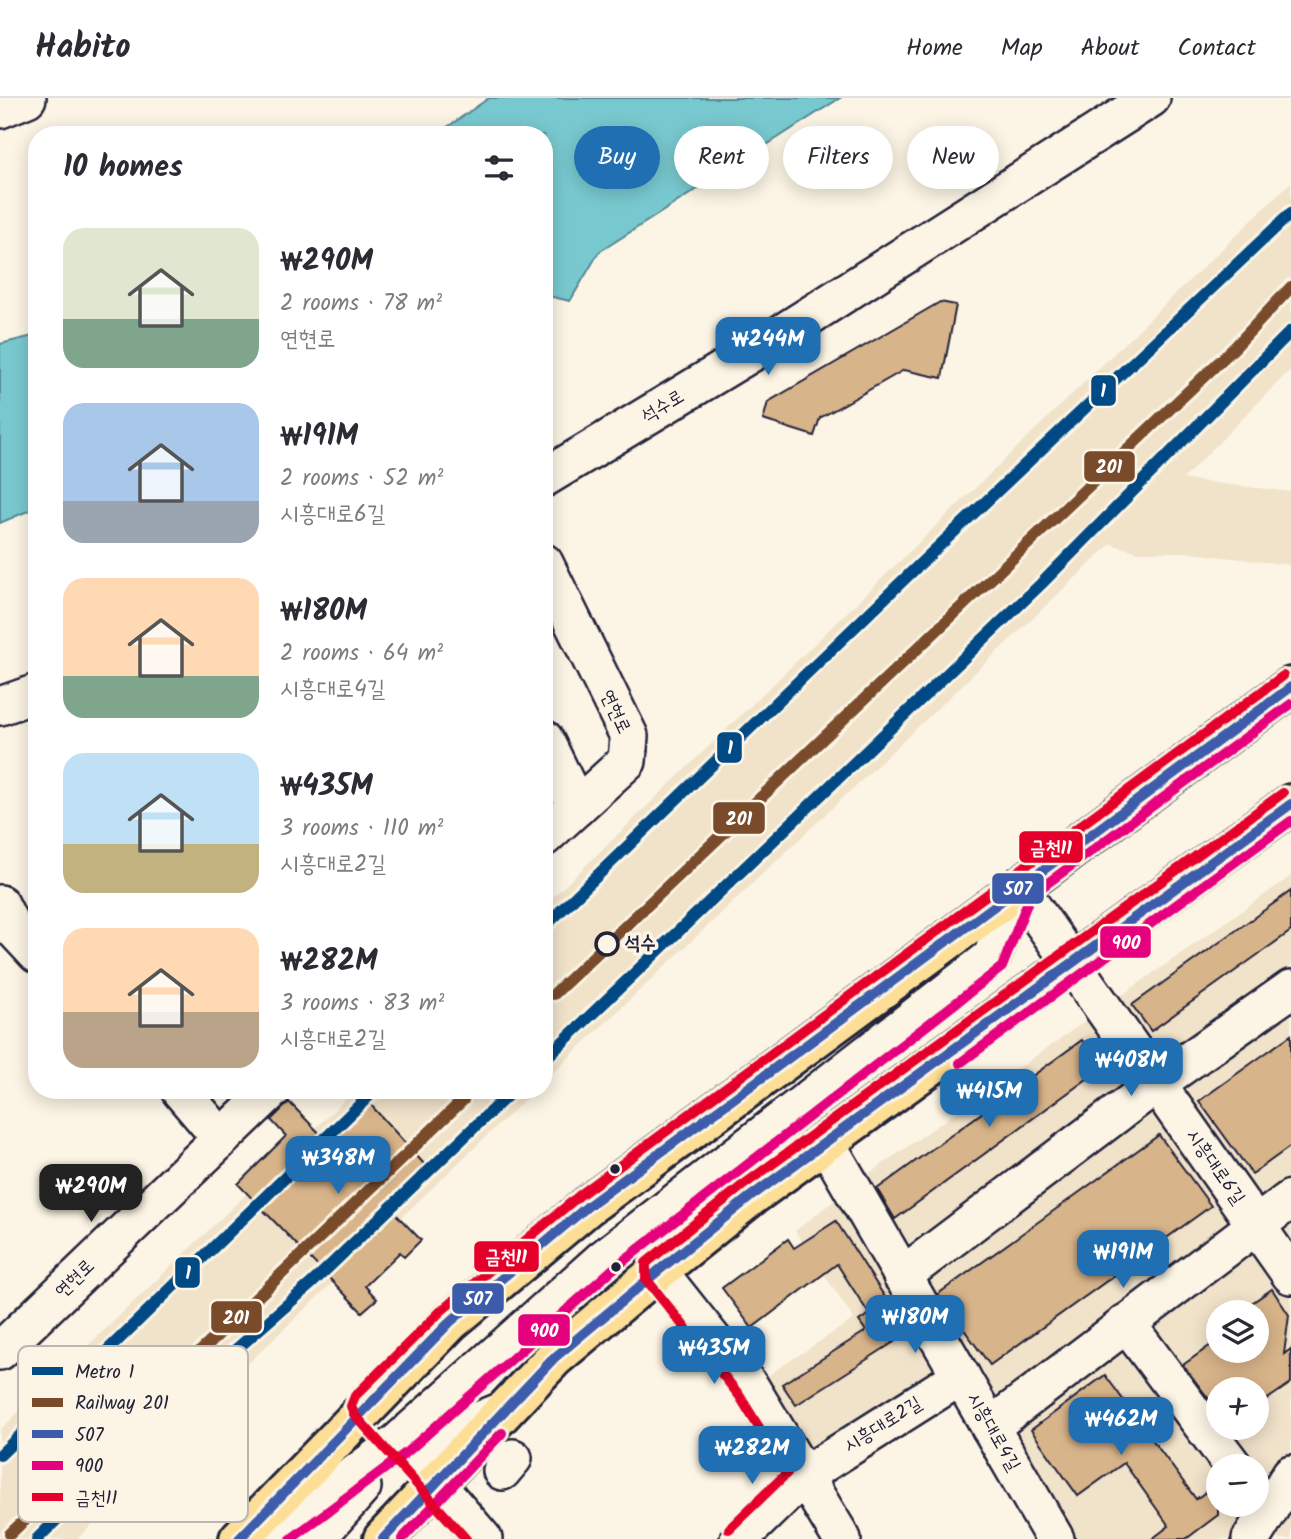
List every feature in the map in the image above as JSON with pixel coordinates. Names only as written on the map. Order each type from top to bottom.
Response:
[{"type":"main road","points":[[239,1539],[365,1406],[450,1322],[588,1206],[1291,687]]},
{"type":"main road","points":[[383,1539],[554,1358],[658,1271],[750,1197],[1291,804]]},
{"type":"street","points":[[0,109],[27,98]]},
{"type":"street","name":"석수로","points":[[553,473],[756,351],[1151,98]]},
{"type":"street","name":"연현로","points":[[553,581],[629,736],[627,761],[553,829]]},
{"type":"street","points":[[0,706],[28,696]]},
{"type":"street","points":[[553,758],[577,807]]},
{"type":"street","points":[[316,1539],[402,1446],[604,1258],[992,957],[1018,887]]},
{"type":"street","name":"시흥대로6길","points":[[1018,887],[1291,1275]]},
{"type":"street","points":[[4,921],[28,945]]},
{"type":"street","points":[[902,1276],[1156,1084],[1291,989]]},
{"type":"street","points":[[188,1099],[221,1138]]},
{"type":"street","name":"연현로","points":[[0,1351],[221,1138],[271,1099]]},
{"type":"street","name":"시흥대로4길","points":[[825,1143],[1055,1539]]},
{"type":"street","points":[[990,1427],[1291,1199]]},
{"type":"street","points":[[658,1271],[750,1387],[842,1539]]},
{"type":"street","points":[[1126,1324],[1224,1454]]},
{"type":"street","name":"시흥대로2길","points":[[739,1539],[805,1475],[961,1376]]},
{"type":"street","points":[[365,1406],[483,1539]]},
{"type":"street","points":[[268,1539],[402,1446],[505,1410]]},
{"type":"street","points":[[1269,1502],[1291,1474]]},
{"type":"shaded area","points":[[1291,182],[1291,369],[1183,479],[1291,492],[1291,565],[1183,552],[1138,552],[1111,544],[553,1072],[553,897]]},
{"type":"shaded area","points":[[1291,876],[1291,1539],[1055,1539],[961,1376],[805,1475],[750,1387],[854,1319],[795,1231],[860,1180]]},
{"type":"shaded area","points":[[346,1099],[526,1099],[248,1363],[248,1346],[88,1346]]},
{"type":"shaded area","points":[[18,1413],[18,1522],[95,1522],[77,1539],[0,1539],[0,1430]]},
{"type":"water","points":[[489,98],[840,98],[796,126],[783,126],[783,134],[769,143],[769,126],[674,126],[674,189],[698,189],[599,252],[570,301],[553,297],[553,126],[449,126]]},
{"type":"water","points":[[28,337],[28,511],[0,523],[0,344]]},
{"type":"building","points":[[940,302],[956,305],[942,378],[904,370],[820,418],[814,436],[763,420],[768,402]]},
{"type":"building","points":[[1291,891],[1291,931],[1151,1031],[1132,1005]]},
{"type":"building","points":[[1291,1035],[1291,1146],[1252,1174],[1199,1101]]},
{"type":"building","points":[[1082,1040],[1102,1068],[895,1219],[877,1189]]},
{"type":"building","points":[[289,1102],[330,1144],[370,1104],[425,1165],[385,1203],[421,1240],[404,1257],[400,1252],[365,1286],[377,1299],[362,1312],[238,1184],[286,1136],[271,1120]]},
{"type":"building","points":[[1159,1135],[1211,1206],[990,1365],[938,1294]]},
{"type":"building","points":[[836,1221],[908,1333],[796,1405],[782,1384],[866,1331],[859,1321],[869,1314],[837,1264],[752,1328],[722,1288],[788,1239],[794,1248]]},
{"type":"building","points":[[1272,1289],[1289,1315],[1284,1354],[1291,1349],[1291,1383],[1269,1398],[1269,1377],[1206,1377],[1206,1395],[1183,1365],[1206,1349],[1206,1363],[1269,1363],[1269,1300],[1256,1300]]},
{"type":"building","points":[[1105,1375],[1196,1499],[1206,1492],[1206,1517],[1215,1517],[1186,1539],[1152,1539],[1169,1526],[1124,1463],[1078,1496],[1031,1430]]},
{"type":"metro line","name":"1","points":[[553,918],[920,564],[1291,213]]},
{"type":"metro line","name":"1","points":[[553,1051],[1041,584],[1291,331]]},
{"type":"metro line","name":"1","points":[[112,1346],[366,1099]]},
{"type":"metro line","name":"1","points":[[240,1346],[312,1283],[504,1099]]},
{"type":"metro line","name":"1","points":[[0,1455],[18,1437]]},
{"type":"metro line","name":"1","points":[[37,1539],[54,1522]]},
{"type":"rail line","name":"201","points":[[554,994],[1235,347],[1291,287]]},
{"type":"rail line","name":"201","points":[[206,1346],[463,1100]]},
{"type":"rail line","name":"201","points":[[10,1534],[23,1522]]},
{"type":"transit line","name":"금천11","points":[[466,1539],[354,1414],[351,1406],[355,1396],[441,1311],[580,1195],[1283,676]]},
{"type":"transit line","name":"507","points":[[239,1539],[450,1322],[588,1206],[1291,687]]},
{"type":"transit line","name":"900","points":[[291,1539],[407,1452],[613,1269],[1002,967],[1030,896],[1291,704]]},
{"type":"transit line","name":"금천11","points":[[729,1529],[787,1473],[739,1395],[646,1279],[646,1263],[742,1186],[1283,793]]},
{"type":"transit line","name":"507","points":[[383,1539],[554,1358],[658,1271],[750,1197],[1291,804]]},
{"type":"transit line","name":"900","points":[[960,1063],[1291,821]]},
{"type":"transit line","name":"900","points":[[402,1539],[502,1433]]},
{"type":"place","name":"석수","points":[[607,944]]}]
